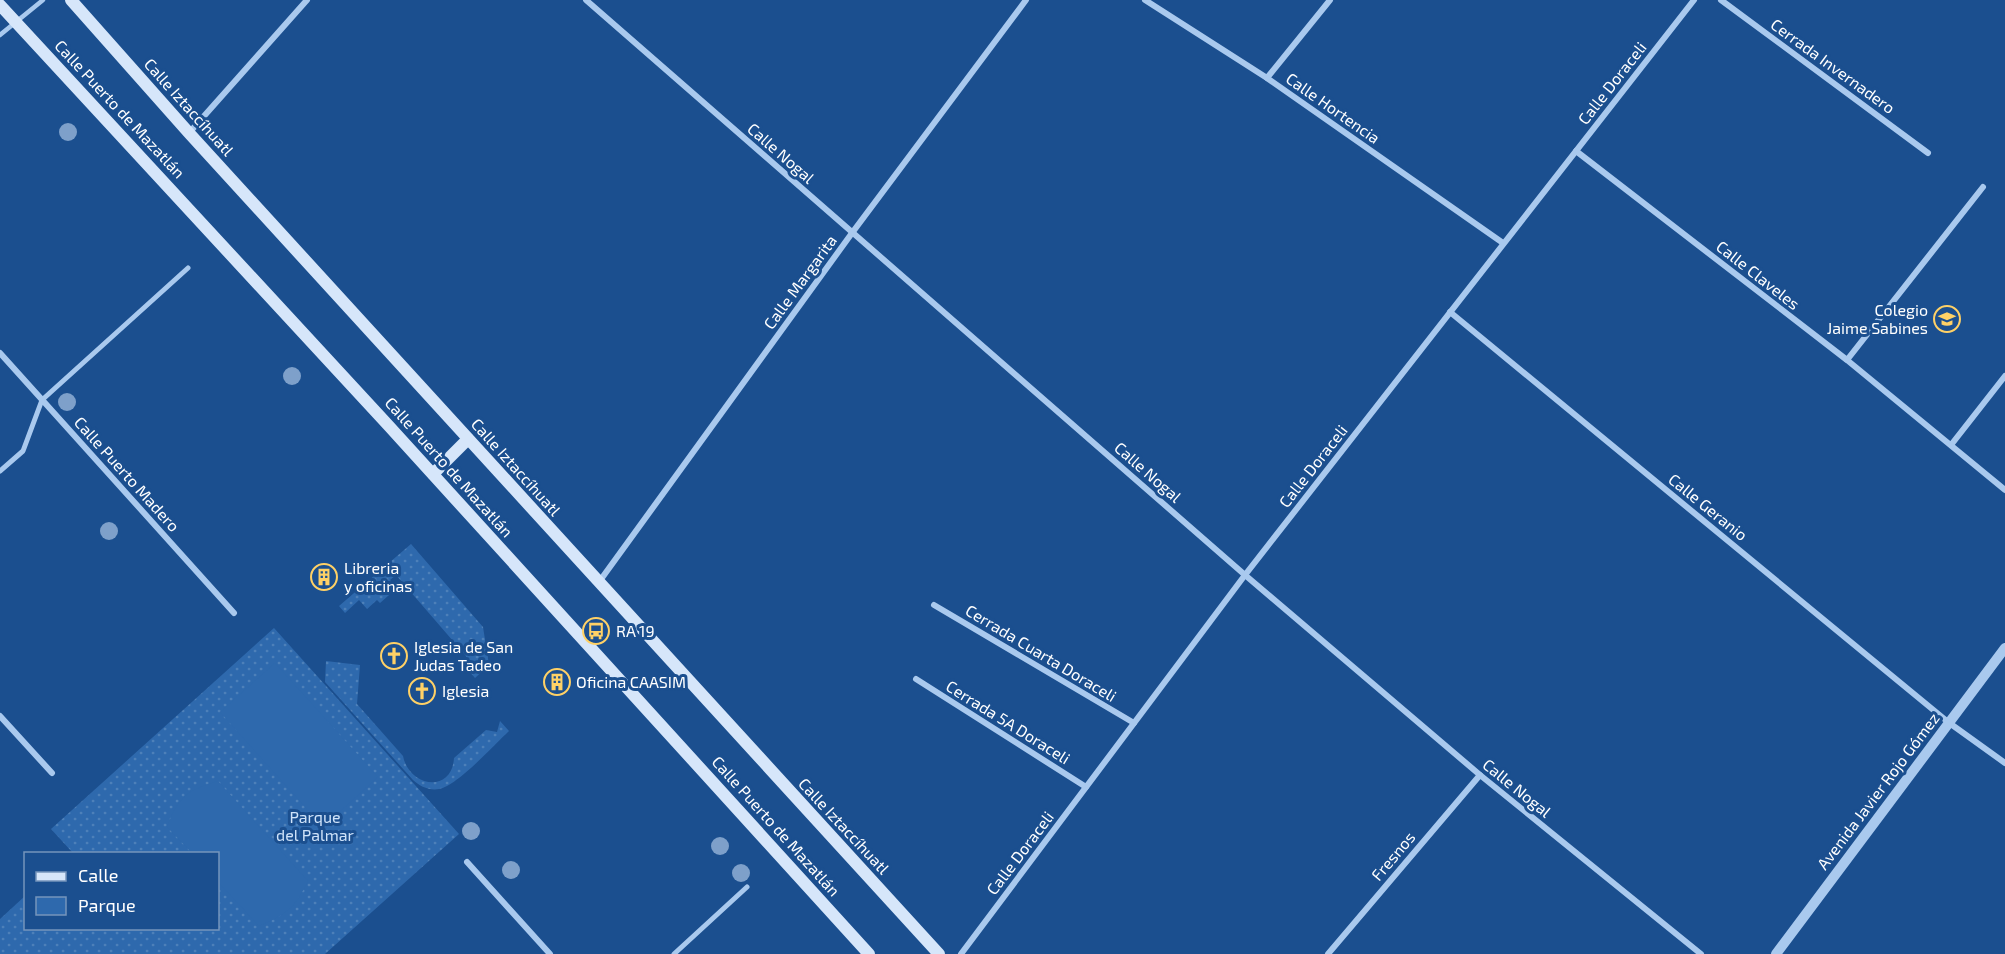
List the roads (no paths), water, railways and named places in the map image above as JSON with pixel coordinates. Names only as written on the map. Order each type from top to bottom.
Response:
[{"type":"main road","name":"Calle Iztaccíhuatl","points":[[71,0],[189,133],[939,954]]},
{"type":"main road","name":"Calle Puerto de Mazatlán","points":[[0,5],[153,168],[869,954]]},
{"type":"main road","points":[[433,474],[468,439]]},
{"type":"street","points":[[189,133],[307,0]]},
{"type":"street","name":"Calle Nogal","points":[[586,0],[1245,574],[1480,775],[1701,954]]},
{"type":"street","name":"Calle Margarita","points":[[598,582],[852,233],[1026,0]]},
{"type":"street","name":"Calle Hortencia","points":[[1145,0],[1267,78],[1503,243]]},
{"type":"street","points":[[1267,78],[1330,0]]},
{"type":"street","name":"Calle Doraceli","points":[[961,954],[1245,574],[1694,0]]},
{"type":"street","name":"Cerrada Invernadero","points":[[1721,0],[1928,153]]},
{"type":"street","name":"Calle Claveles","points":[[1576,151],[1847,360],[2005,490]]},
{"type":"street","points":[[1847,360],[1983,187]]},
{"type":"street","points":[[0,471],[23,451],[42,400],[188,268]]},
{"type":"street","name":"Calle Geranio","points":[[1450,312],[1948,722],[2005,763]]},
{"type":"street","name":"Calle Puerto Madero","points":[[0,353],[234,613]]},
{"type":"street","points":[[1951,445],[2005,376]]},
{"type":"street","name":"Cerrada Cuarta Doraceli","points":[[934,605],[1134,723]]},
{"type":"street","name":"Avenida Javier Rojo Gómez","points":[[1776,954],[2005,648]]},
{"type":"street","name":"Cerrada 5A Doraceli","points":[[916,679],[1086,787]]},
{"type":"street","points":[[0,716],[52,773]]},
{"type":"street","name":"Fresnos","points":[[1328,954],[1480,775]]},
{"type":"street","points":[[467,862],[550,954]]},
{"type":"street","points":[[674,954],[747,887]]},
{"type":"lane","points":[[0,35],[43,0]]},
{"type":"place","name":"Colegio Jaime Sabines","points":[[1947,319]]},
{"type":"place","name":"Libreria y oficinas","points":[[324,577]]},
{"type":"place","name":"RA 19","points":[[596,631]]},
{"type":"place","name":"Iglesia de San Judas Tadeo","points":[[394,656]]},
{"type":"place","name":"Oficina CAASIM","points":[[557,682]]},
{"type":"place","name":"Iglesia","points":[[422,691]]},
{"type":"park label","name":"Parque del Palmar","points":[[315,826]]}]
